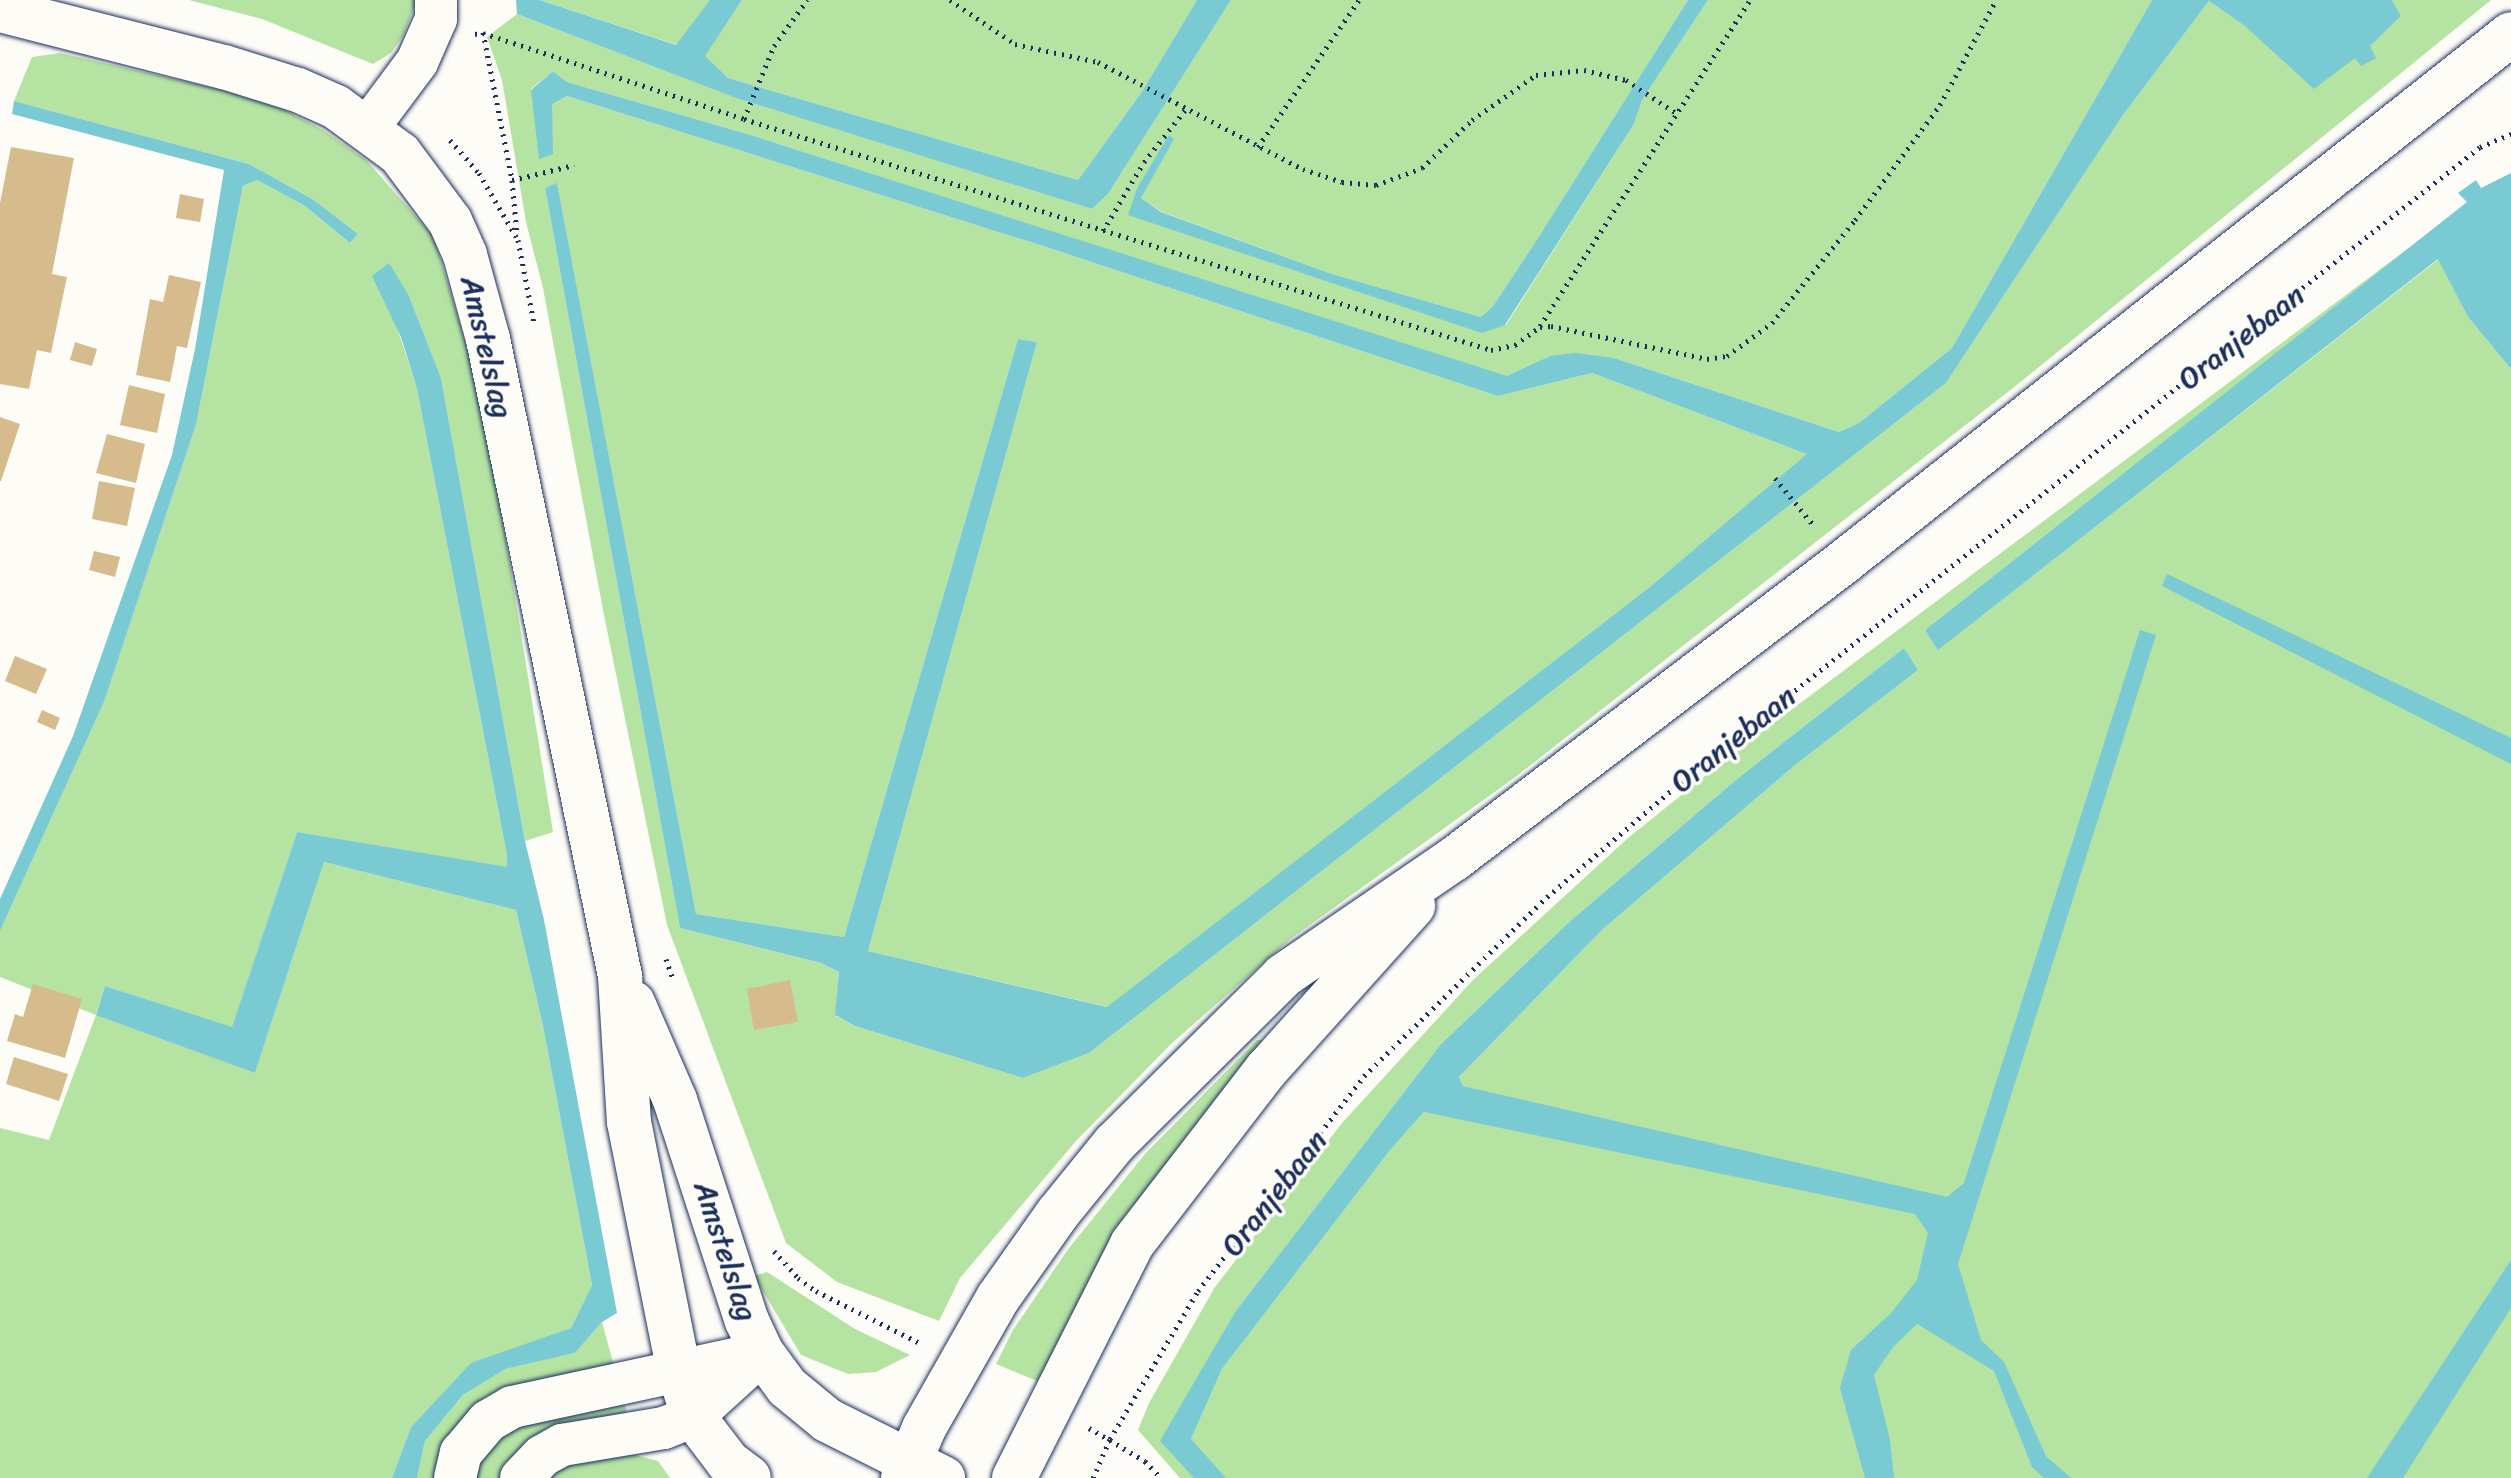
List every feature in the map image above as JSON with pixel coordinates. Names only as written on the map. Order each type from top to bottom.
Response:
[{"type":"main road","name":"Amstelslag","points":[[1,13],[224,67],[336,107],[400,154],[427,186],[450,221],[465,255],[488,339],[620,976],[629,1122],[678,1368],[693,1416],[728,1462],[749,1478]]},
{"type":"main road","points":[[919,1473],[924,1428],[998,1298],[1058,1213],[1114,1144],[1283,976],[1454,859],[2043,407],[2511,35]]},
{"type":"main road","points":[[1014,1478],[1132,1244],[1267,1069],[1454,859]]},
{"type":"main road","name":"Amstelslag","points":[[620,976],[675,1100],[747,1321],[762,1353],[787,1387],[827,1420],[919,1473]]},
{"type":"street","points":[[367,129],[417,62],[436,19],[436,0]]},
{"type":"street","points":[[455,1478],[461,1453],[488,1421],[512,1407],[678,1368],[762,1353]]},
{"type":"street","points":[[521,1478],[542,1456],[562,1445],[664,1428],[693,1416],[762,1353]]},
{"type":"path","points":[[744,119],[774,46],[807,0]]},
{"type":"path","points":[[950,0],[1015,44],[1098,62],[1258,147],[1303,169],[1342,182],[1376,185],[1422,168],[1472,120],[1536,75],[1584,70],[1626,80],[1676,113]]},
{"type":"path","points":[[1258,147],[1359,0]]},
{"type":"path","points":[[469,35],[483,33],[744,119],[1491,350],[1515,345],[1540,327],[1750,0]]},
{"type":"path","points":[[1540,327],[1551,326],[1707,359],[1727,356],[1772,323],[1855,220],[1940,105],[1996,0]]},
{"type":"path","points":[[483,22],[512,180],[518,240]]},
{"type":"path","points":[[1103,231],[1144,162],[1185,110]]},
{"type":"path","name":"Oranjebaan","points":[[1093,1478],[1110,1439],[1198,1291],[1364,1076],[1547,897],[1713,755],[2468,156],[2511,134]]},
{"type":"path","points":[[512,180],[574,165]]},
{"type":"path","points":[[1775,478],[1800,510]]},
{"type":"path","points":[[1110,1439],[1145,1461],[1161,1478]]},
{"type":"green space","points":[[189,0],[417,0],[403,36],[391,53],[373,64],[262,19]]},
{"type":"green space","points":[[540,0],[710,0],[677,45]]},
{"type":"green space","points":[[742,0],[1197,0],[1141,93],[1078,180],[728,78],[704,56]]},
{"type":"green space","points":[[1231,0],[1688,0],[1538,238],[1493,306],[1481,317],[1332,274],[1162,212],[1141,198],[1173,139],[1137,188],[1129,215],[1506,325],[1634,124],[1642,100],[1708,0],[2152,0],[1952,348],[1859,423],[1839,432],[1614,358],[1550,356],[1507,377],[744,133],[567,82],[553,71],[531,89],[552,154],[552,103],[567,96],[1046,247],[1498,396],[1592,373],[1808,454],[1651,586],[1108,1007],[868,951],[1037,342],[1018,339],[844,937],[696,914],[557,184],[545,188],[680,928],[821,963],[839,972],[836,1016],[855,1026],[1023,1078],[1089,1053],[1946,383],[2123,115],[2209,1],[2246,27],[2369,46],[2401,16],[2392,0],[2491,0],[2018,384],[1514,778],[1289,940],[1171,1044],[1076,1141],[960,1278],[939,1321],[837,1282],[786,1243],[667,925],[603,610],[543,288],[526,222],[502,80],[487,37],[517,14],[737,98],[1092,209],[1108,194]]},
{"type":"green space","points":[[60,53],[266,100],[323,130],[366,160],[434,237],[469,354],[498,491],[553,832],[525,841],[441,378],[409,296],[395,321],[417,389],[507,855],[507,868],[297,832],[232,1028],[105,986],[96,1014],[255,1073],[324,862],[516,910],[543,1026],[592,1285],[571,1328],[471,1364],[411,1427],[392,1478],[0,1478],[0,1128],[49,1140],[96,1015],[0,977],[0,931],[104,702],[196,425],[243,186],[257,180],[305,206],[350,243],[358,234],[314,200],[249,164],[14,101],[32,57]]},
{"type":"green space","points":[[2422,238],[1925,630],[1939,649],[2439,259],[2468,317],[2511,369],[2511,1478],[1180,1478],[1138,1430],[1149,1403],[1215,1287],[1342,1123],[1474,979],[1628,838],[1735,752]],"holes":[[[1904,648],[1918,670],[1794,766],[1603,929],[1459,1077],[1463,1086],[1958,1212],[1424,1112],[1391,1149],[1222,1369],[1191,1439],[1161,1441],[1235,1312],[1441,1044],[1568,923],[1737,779]]]},
{"type":"green space","points":[[1257,1040],[1272,1040],[1111,1257],[1037,1381],[996,1364],[1013,1330],[1069,1248],[1145,1154]]},
{"type":"green space","points":[[767,1272],[855,1329],[910,1355],[876,1372],[848,1374],[801,1355],[754,1276]]},
{"type":"green space","points":[[602,1322],[629,1421],[628,1453],[658,1461],[670,1478],[417,1478],[425,1441],[463,1395],[504,1369],[575,1353]]},
{"type":"water","points":[[516,0],[540,0],[676,45],[710,0],[742,0],[705,56],[728,78],[1078,180],[1141,93],[1197,0],[1231,0],[1108,194],[1092,209],[736,98],[517,14]]},
{"type":"water","points":[[1688,0],[1708,0],[1642,100],[1634,124],[1505,325],[1482,333],[1128,215],[1137,188],[1169,135],[1174,139],[1141,198],[1161,212],[1332,274],[1481,317],[1493,306],[1538,238]]},
{"type":"water","points":[[2152,0],[2392,0],[2401,16],[2370,46],[2376,58],[2361,66],[2355,58],[2314,89],[2246,27],[2209,1],[2123,115],[1946,383],[1089,1053],[1023,1078],[855,1026],[835,1015],[839,972],[821,963],[680,928],[545,188],[557,183],[696,914],[844,937],[1018,339],[1037,342],[868,951],[1107,1007],[1651,586],[1807,454],[1592,373],[1498,396],[1046,247],[567,96],[552,104],[553,154],[539,159],[531,90],[553,71],[567,82],[744,133],[1507,376],[1550,356],[1575,353],[1614,358],[1839,432],[1859,423],[1952,348]]},
{"type":"water","points":[[14,101],[249,164],[314,200],[358,234],[350,243],[305,206],[257,180],[243,186],[196,425],[104,702],[0,931],[0,899],[73,736],[172,455],[195,349],[224,170],[12,114]]},
{"type":"water","points":[[2511,173],[2511,369],[2468,317],[2438,259],[1938,650],[1925,630],[2467,202],[2458,193],[2476,180],[2481,188]]},
{"type":"water","points":[[389,263],[409,296],[441,378],[525,841],[544,920],[617,1313],[602,1322],[575,1353],[505,1369],[463,1395],[425,1441],[417,1478],[392,1478],[411,1427],[471,1363],[571,1328],[592,1285],[543,1026],[516,910],[324,862],[255,1073],[96,1015],[105,986],[232,1027],[297,832],[507,867],[417,389],[401,337],[372,276]]},
{"type":"water","points":[[2167,574],[2511,738],[2511,764],[2162,586]]},
{"type":"water","points":[[2140,630],[2156,635],[1958,1264],[1981,1340],[2004,1362],[2046,1456],[2071,1478],[2044,1478],[2032,1467],[1994,1371],[1917,1324],[1893,1347],[1874,1375],[1890,1440],[1894,1478],[1865,1478],[1840,1388],[1851,1350],[1891,1313],[1917,1280],[1928,1233],[1915,1214],[1424,1112],[1391,1149],[1222,1369],[1191,1439],[1226,1478],[1194,1478],[1160,1441],[1235,1312],[1441,1044],[1568,923],[1737,779],[1904,648],[1918,670],[1794,766],[1603,929],[1459,1077],[1463,1086],[1947,1197],[1964,1183]]},
{"type":"water","points":[[2511,1260],[2511,1308],[2403,1478],[2367,1478]]},
{"type":"building","points":[[11,147],[74,158],[52,274],[67,277],[51,353],[37,350],[29,389],[0,384],[0,203]]},
{"type":"building","points":[[180,194],[204,199],[200,222],[176,218]]},
{"type":"building","points":[[169,275],[201,282],[187,348],[177,346],[170,382],[136,375],[150,299],[163,302]]},
{"type":"building","points":[[75,342],[97,349],[92,366],[70,360]]},
{"type":"building","points":[[129,385],[165,394],[157,433],[120,425]]},
{"type":"building","points":[[0,417],[20,424],[1,481],[0,481]]},
{"type":"building","points":[[107,434],[145,444],[136,483],[96,473]]},
{"type":"building","points":[[99,481],[135,488],[127,526],[92,519]]},
{"type":"building","points":[[94,551],[120,557],[115,577],[89,570]]},
{"type":"building","points":[[15,656],[47,669],[36,694],[5,681]]},
{"type":"building","points":[[42,710],[60,718],[55,730],[37,722]]},
{"type":"building","points":[[790,980],[798,1022],[754,1030],[747,989]]},
{"type":"building","points":[[33,984],[82,999],[65,1058],[7,1041],[15,1014],[23,1017]]},
{"type":"building","points":[[14,1057],[68,1074],[59,1101],[6,1084]]}]
